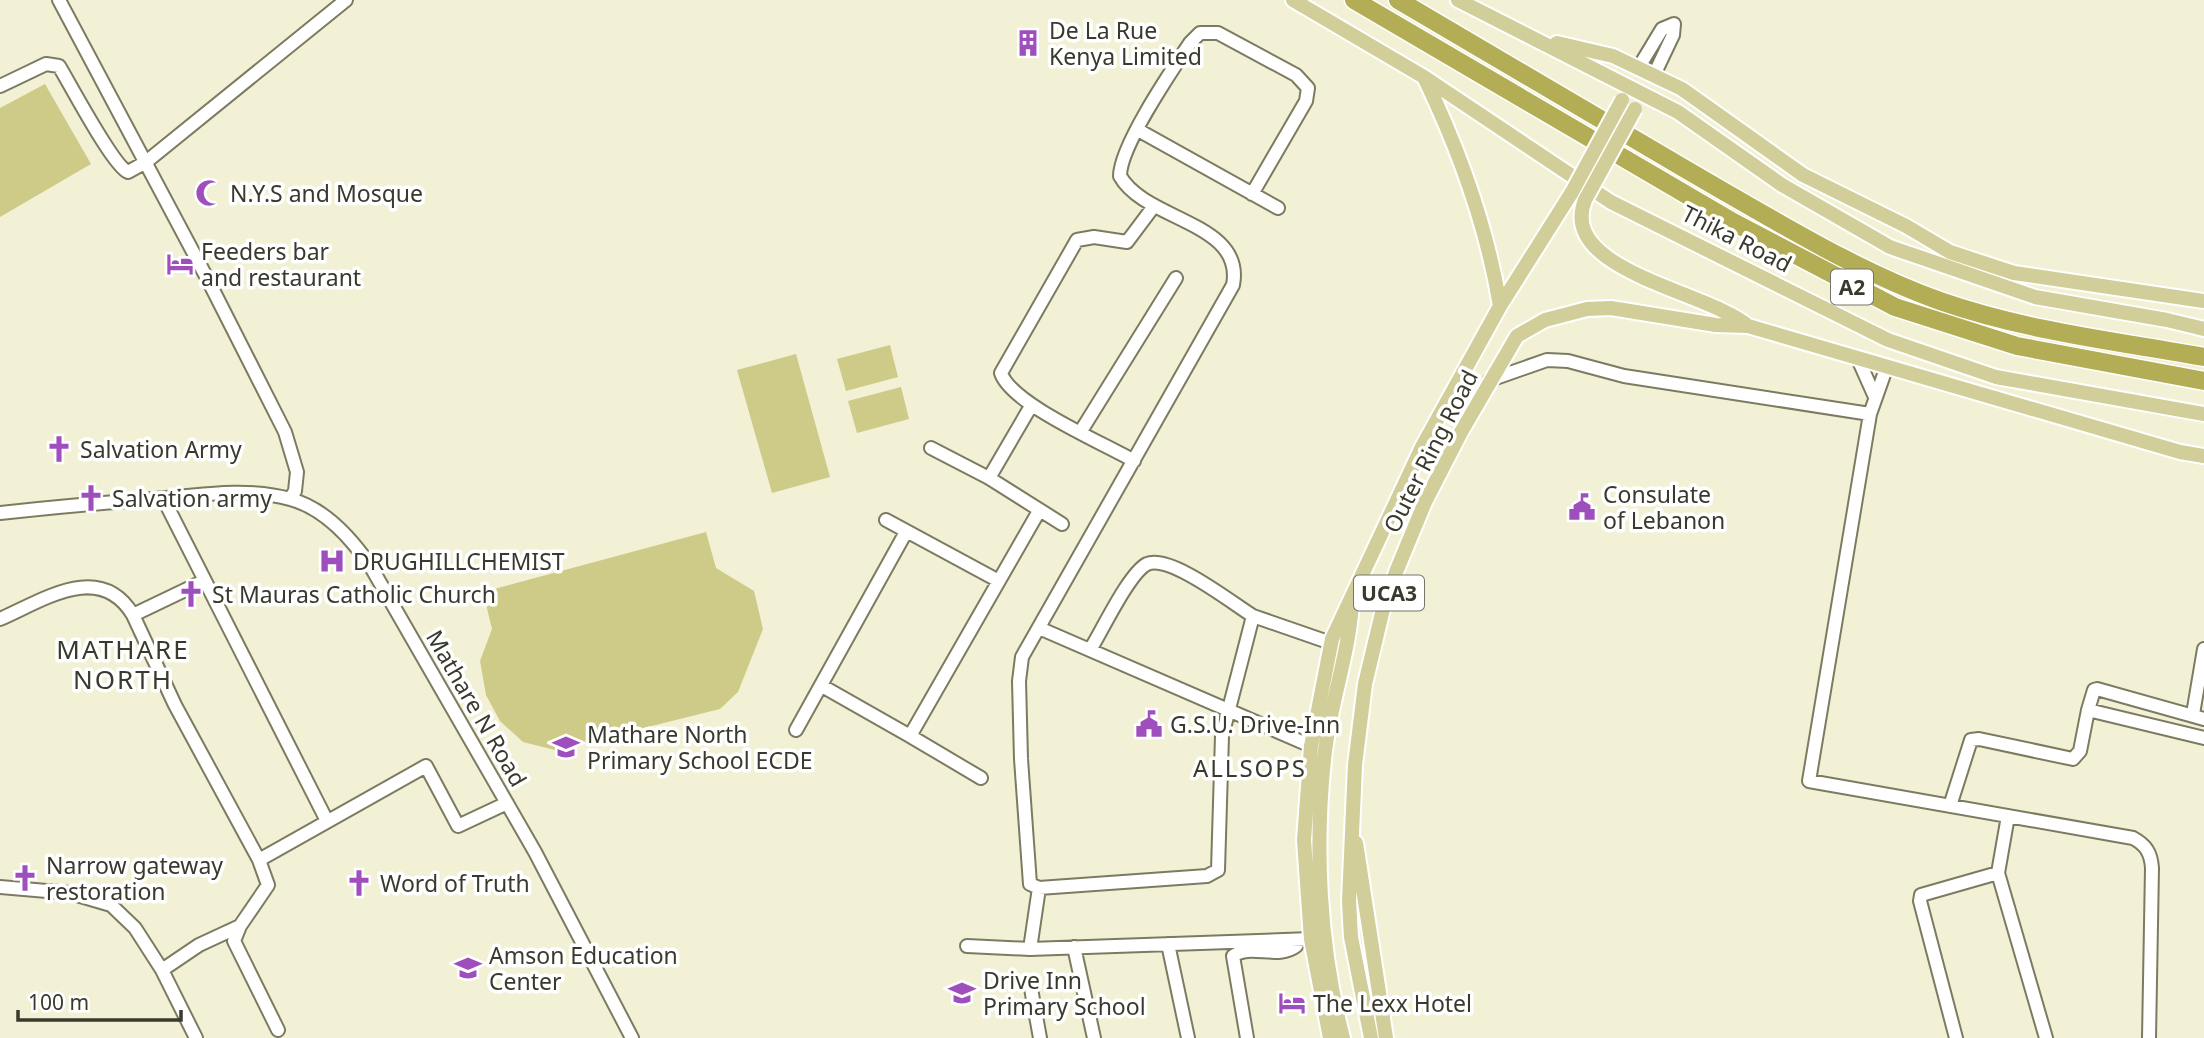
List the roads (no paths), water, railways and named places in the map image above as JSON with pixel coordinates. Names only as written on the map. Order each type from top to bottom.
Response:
[{"type":"highway","name":"Thika Road","points":[[1354,0],[1733,222],[1895,307],[2017,346],[2204,381]]},
{"type":"highway","name":"Thika Road","points":[[1398,0],[1764,214],[1901,286],[1978,314],[2091,340],[2204,357]]},
{"type":"main road","name":"Thika Road","points":[[1293,0],[1424,77],[1611,202],[1888,341],[1996,377],[2204,414]]},
{"type":"main road","points":[[1458,0],[1630,85],[1678,112],[1782,185],[1890,247],[2035,297],[2204,329]]},
{"type":"main road","points":[[1525,35],[1613,56],[1639,67],[1682,89],[1803,175],[1906,226],[1950,252],[2003,269],[2090,286],[2204,301]]},
{"type":"main road","points":[[1424,77],[1444,120],[1487,235],[1500,306]]},
{"type":"main road","name":"Outer Ring Road","points":[[1630,85],[1579,196],[1580,217],[1585,236],[1608,261],[1719,307],[1748,327]]},
{"type":"main road","points":[[1682,89],[1708,134]]},
{"type":"main road","name":"Outer Ring Road","points":[[1330,1038],[1305,939],[1304,840],[1311,746],[1331,643],[1392,506],[1500,306],[1579,196],[1644,93]]},
{"type":"main road","points":[[1971,276],[2003,269]]},
{"type":"main road","name":"Outer Ring Road","points":[[1371,1038],[1351,937],[1349,867],[1354,825],[1355,765],[1365,684],[1383,609],[1425,502],[1490,380],[1517,336],[1545,320],[1567,312],[1611,308],[1716,325],[1748,327]]},
{"type":"main road","points":[[1748,327],[2180,452],[2204,456]]},
{"type":"main road","points":[[1994,396],[1996,377]]},
{"type":"main road","name":"Outer Ring Road","points":[[1343,1038],[1325,933],[1320,840],[1325,750],[1352,598]]},
{"type":"main road","name":"Outer Ring Road","points":[[1354,825],[1386,1038]]},
{"type":"street","points":[[59,0],[288,438],[298,472],[295,491],[290,499]]},
{"type":"street","points":[[0,86],[46,64],[59,66],[122,169],[128,172],[146,163],[346,0]]},
{"type":"street","points":[[1639,67],[1662,29],[1674,24],[1670,43],[1654,75]]},
{"type":"street","points":[[1252,194],[1309,93],[1305,81],[1296,75],[1218,33],[1199,33],[1183,53],[1138,130],[1123,161],[1120,176],[1154,206],[1225,246],[1232,258],[1235,275],[1233,285],[1022,657],[1019,681],[1028,876],[1032,886],[1039,888],[1207,876],[1218,870],[1219,772],[1227,712],[1253,616]]},
{"type":"street","points":[[1138,130],[1278,208]]},
{"type":"street","points":[[1134,461],[1081,430],[1031,406],[1007,386],[1001,373],[1003,365],[1077,240],[1088,237],[1127,243],[1154,206]]},
{"type":"street","points":[[1081,430],[1176,278]]},
{"type":"street","points":[[1858,359],[1875,397]]},
{"type":"street","points":[[1490,380],[1547,360],[1568,361],[1597,370],[1870,414]]},
{"type":"street","points":[[1887,366],[1870,414],[1809,781],[2133,838],[2148,849],[2152,868],[2149,1038]]},
{"type":"street","points":[[989,478],[1031,406]]},
{"type":"street","points":[[932,448],[989,478],[1062,524]]},
{"type":"street","name":"Mathare N Road","points":[[0,513],[163,498],[251,494],[290,499],[320,515],[357,545],[508,803],[632,1038]]},
{"type":"street","points":[[163,498],[204,581],[238,640],[327,821]]},
{"type":"street","points":[[910,736],[1039,510]]},
{"type":"street","points":[[886,520],[997,580]]},
{"type":"street","points":[[796,730],[906,532]]},
{"type":"street","points":[[1090,650],[1134,577],[1149,563],[1158,562],[1176,567],[1253,616],[1331,643]]},
{"type":"street","points":[[133,615],[204,581]]},
{"type":"street","points":[[0,619],[65,590],[83,587],[105,589],[123,601],[133,615],[175,705],[259,860],[268,886],[240,926],[235,937],[236,946],[278,1030]]},
{"type":"street","points":[[1039,628],[1227,712],[1311,746]]},
{"type":"street","points":[[1950,806],[1971,740],[1979,739],[2073,759],[2080,751],[2094,690],[2198,716],[2204,649]]},
{"type":"street","points":[[822,685],[981,778]]},
{"type":"street","points":[[2088,710],[2204,738]]},
{"type":"street","points":[[259,860],[426,766],[458,826],[508,803]]},
{"type":"street","points":[[2008,816],[1998,873],[2046,1038]]},
{"type":"street","points":[[1956,1038],[1920,901],[1921,895],[1998,873]]},
{"type":"street","points":[[0,887],[70,893],[111,905],[135,928],[162,970],[196,1038]]},
{"type":"street","points":[[1030,949],[1039,888]]},
{"type":"street","points":[[162,970],[199,945],[240,926]]},
{"type":"street","points":[[967,946],[1030,949],[1305,939]]},
{"type":"street","points":[[1247,1038],[1233,956],[1242,952],[1284,952],[1305,939]]},
{"type":"street","points":[[1168,944],[1188,1038]]},
{"type":"street","points":[[1074,947],[1094,1038]]},
{"type":"street","points":[[1030,983],[1040,1038]]},
{"type":"place","name":"De La Rue Kenya Limited","points":[[1028,43]]},
{"type":"place","name":"N.Y.S and Mosque","points":[[209,193]]},
{"type":"place","name":"Feeders bar and restaurant","points":[[180,264]]},
{"type":"place","name":"Salvation Army","points":[[59,449]]},
{"type":"place","name":"Salvation army","points":[[91,498]]},
{"type":"place","name":"Consulate of Lebanon","points":[[1582,507]]},
{"type":"place","name":"DRUGHILLCHEMIST","points":[[332,561]]},
{"type":"place","name":"St Mauras Catholic Church","points":[[191,594]]},
{"type":"place","name":"G.S.U. Drive-Inn","points":[[1149,724]]},
{"type":"place","name":"Mathare North Primary School ECDE","points":[[566,747]]},
{"type":"place","name":"Narrow gateway restoration","points":[[25,878]]},
{"type":"place","name":"Word of Truth","points":[[359,883]]},
{"type":"place","name":"Amson Education Center","points":[[468,968]]},
{"type":"place","name":"Drive Inn Primary School","points":[[962,993]]},
{"type":"place","name":"The Lexx Hotel","points":[[1292,1003]]},
{"type":"district","name":"MATHARE NORTH","points":[[123,664]]},
{"type":"district","name":"ALLSOPS","points":[[1250,767]]}]
